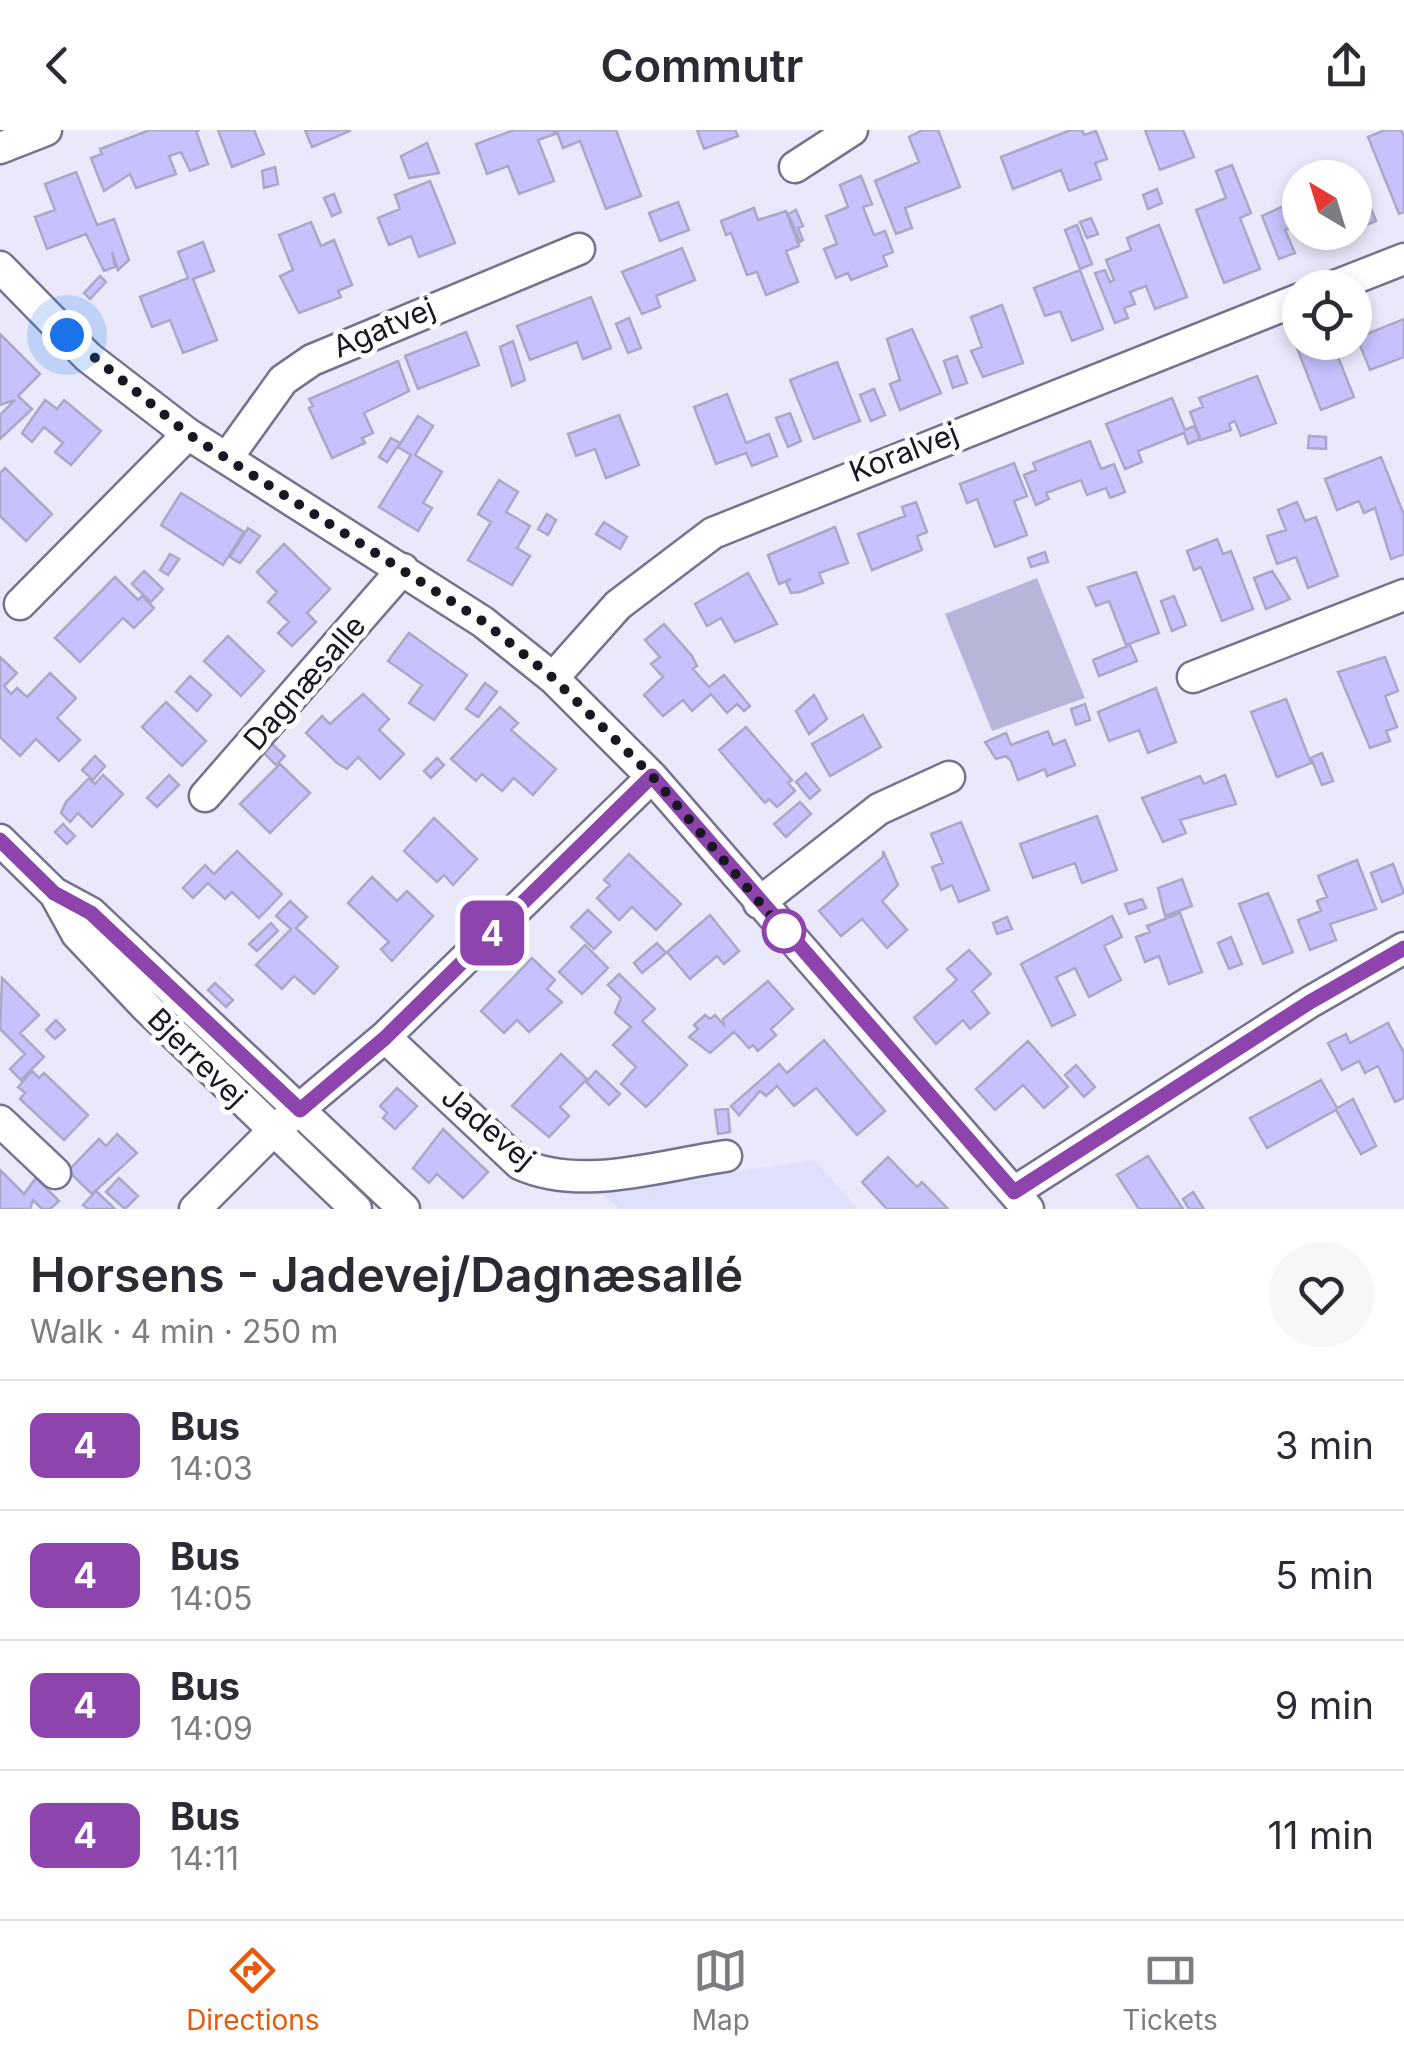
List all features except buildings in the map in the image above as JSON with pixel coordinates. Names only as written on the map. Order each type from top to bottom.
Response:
[{"type":"street","points":[[0,148],[46,130]]},
{"type":"street","points":[[795,167],[852,130]]},
{"type":"street","name":"Agatvej","points":[[227,458],[284,380],[322,354],[579,249]]},
{"type":"street","points":[[1372,272],[1404,259]]},
{"type":"street","points":[[1,270],[88,357],[188,434],[484,622],[553,678],[652,776],[759,904],[1021,1200],[1310,1002],[1404,948]]},
{"type":"street","name":"Koralvej","points":[[553,678],[618,605],[712,533],[1282,306]]},
{"type":"street","points":[[20,604],[188,434]]},
{"type":"street","name":"Dagnæsalle","points":[[204,796],[403,569]]},
{"type":"street","points":[[1192,677],[1404,595]]},
{"type":"street","points":[[195,1209],[272,1132],[385,1038],[652,776]]},
{"type":"street","points":[[759,904],[879,809],[950,777]]},
{"type":"street","name":"Bjerrevej","points":[[0,840],[54,893],[91,913],[404,1209]]},
{"type":"street","name":"Bjerrevej","points":[[54,893],[77,934],[272,1132],[356,1209]]},
{"type":"street","name":"Jadevej","points":[[385,1038],[520,1164],[548,1176],[578,1177],[726,1156]]},
{"type":"street","points":[[0,1121],[55,1174]]},
{"type":"shaded area","points":[[1037,578],[1085,698],[992,731],[945,614]]},
{"type":"shaded area","points":[[815,1160],[858,1209],[620,1209],[599,1192]]},
{"type":"bus line","name":"4","points":[[0,840],[54,893],[91,913],[300,1110],[385,1038],[652,776],[759,904],[1014,1192],[1310,1002],[1404,948]]},
{"type":"route","points":[[67,335],[88,357],[188,434],[337,525],[484,622],[553,678],[652,776],[784,931]]}]
